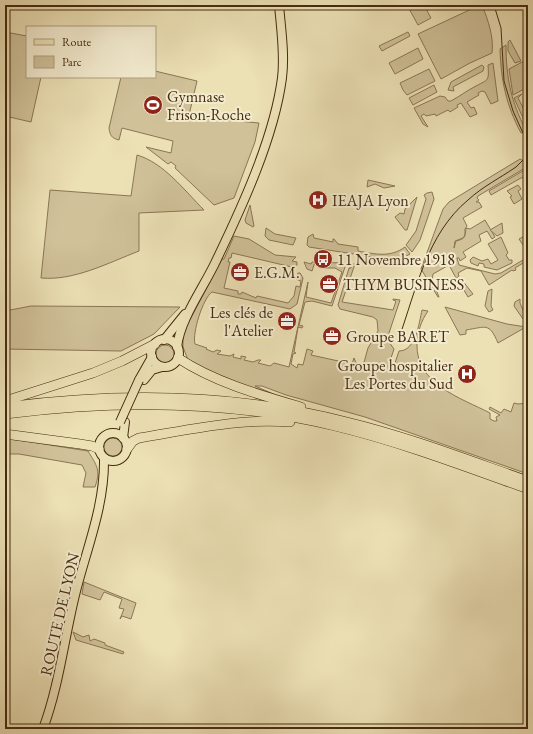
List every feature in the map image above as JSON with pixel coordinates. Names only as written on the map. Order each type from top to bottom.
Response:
[{"type":"highway","points":[[5,401],[93,373],[122,361],[155,344]]},
{"type":"highway","points":[[178,358],[205,373],[230,383],[296,405],[338,416],[346,421]]},
{"type":"highway","points":[[5,407],[70,400],[165,397],[263,406],[346,421],[399,436],[528,481]]},
{"type":"highway","points":[[5,414],[85,406],[162,404],[235,409],[335,426],[422,451],[528,488]]},
{"type":"highway","points":[[127,448],[133,441],[139,438],[249,422],[292,423],[326,428],[335,426]]},
{"type":"highway","points":[[5,434],[80,444],[92,446],[98,449]]},
{"type":"main road","points":[[142,380],[152,370],[170,366],[178,358],[178,337],[232,226],[264,147],[278,99],[283,64],[279,5]]},
{"type":"main road","points":[[122,422],[123,438],[127,448],[123,457],[114,462],[104,458],[98,449],[100,440],[108,434],[113,433],[122,422],[152,357],[155,344],[164,340],[194,302]]},
{"type":"main road","points":[[164,340],[172,341],[178,347]]},
{"type":"main road","points":[[152,357],[156,363],[162,367]]},
{"type":"main road","points":[[113,433],[123,438]]},
{"type":"main road","name":"ROUTE DE LYON","points":[[43,729],[55,691],[74,597],[91,541],[104,458]]},
{"type":"main road","name":"ROUTE DE LYON","points":[[98,504],[107,475],[114,462]]},
{"type":"green space","points":[[407,5],[424,5],[431,18],[418,25]]},
{"type":"green space","points":[[482,5],[490,29],[492,53],[441,79],[418,34]]},
{"type":"green space","points":[[5,32],[26,36],[26,78],[41,78],[31,122],[5,116],[5,64],[9,49],[5,46]]},
{"type":"green space","points":[[408,32],[410,36],[382,51],[379,46]]},
{"type":"green space","points":[[510,40],[521,61],[515,63],[508,51],[508,42]]},
{"type":"green space","points":[[506,45],[510,89],[526,130],[521,133],[508,102],[503,82],[500,49]]},
{"type":"green space","points":[[418,48],[423,59],[395,74],[389,63]]},
{"type":"green space","points":[[528,59],[528,87],[513,95],[509,69]]},
{"type":"green space","points":[[493,63],[498,101],[491,104],[485,92],[482,91],[478,93],[479,95],[467,102],[471,108],[474,107],[477,114],[470,117],[461,103],[450,112],[448,110],[436,116],[435,114],[426,116],[424,114],[421,116],[428,127],[423,124],[414,108],[440,96],[445,97],[448,101],[451,101],[486,80],[488,77],[488,65]]},
{"type":"green space","points":[[482,65],[484,67],[483,71],[453,87],[454,91],[448,90],[451,82]]},
{"type":"green space","points":[[429,69],[435,81],[407,95],[400,83]]},
{"type":"green space","points":[[156,71],[197,81],[189,115],[195,117],[259,123],[255,142],[234,198],[214,205],[175,168],[176,166],[171,162],[168,164],[146,147],[171,153],[173,141],[122,128],[119,140],[111,136],[109,128],[121,78],[156,78]]},
{"type":"green space","points":[[434,85],[437,92],[413,105],[409,98]]},
{"type":"green space","points":[[522,94],[518,98],[528,117],[528,129],[514,98]]},
{"type":"green space","points":[[137,155],[156,164],[165,171],[204,210],[139,213],[139,251],[103,266],[78,274],[66,277],[41,278],[50,190],[131,196]]},
{"type":"green space","points":[[520,159],[528,163],[528,177],[521,178],[491,195],[489,191],[526,169],[525,168],[478,196],[477,198],[479,200],[476,202],[479,202],[482,207],[463,218],[467,226],[465,229],[465,233],[466,228],[470,229],[485,220],[495,237],[492,239],[487,231],[479,235],[481,241],[463,252],[466,257],[460,261],[459,258],[457,258],[459,265],[495,274],[501,273],[528,257],[528,260],[515,268],[516,270],[512,270],[489,285],[481,271],[467,268],[458,273],[459,276],[456,278],[449,265],[433,274],[432,280],[438,297],[421,269],[443,209],[449,202]]},
{"type":"green space","points":[[368,180],[395,186],[384,188],[375,184],[367,187]]},
{"type":"green space","points":[[518,185],[521,189],[518,191],[522,199],[514,204],[510,197],[512,196],[507,191]]},
{"type":"green space","points":[[432,192],[434,199],[420,240],[412,252],[406,245],[416,231],[426,199],[424,195]]},
{"type":"green space","points":[[417,197],[407,230],[405,230],[395,217],[400,213],[404,214],[405,209]]},
{"type":"green space","points":[[250,205],[253,227],[246,223],[245,220]]},
{"type":"green space","points":[[502,223],[503,233],[497,236],[490,230]]},
{"type":"green space","points":[[266,228],[275,234],[296,238],[293,245],[269,240],[265,236]]},
{"type":"green space","points":[[313,234],[314,238],[333,242],[334,239],[338,244],[358,247],[358,251],[388,254],[394,253],[405,247],[410,254],[401,259],[392,260],[309,247],[307,245],[308,237]]},
{"type":"green space","points":[[528,234],[528,251],[527,251],[519,239]]},
{"type":"green space","points":[[234,236],[249,239],[275,255],[296,257],[292,261],[297,262],[297,265],[292,270],[292,267],[232,253],[228,262],[230,262],[224,288],[238,291],[238,294],[241,294],[242,292],[256,298],[257,296],[288,303],[294,296],[296,286],[300,287],[301,281],[296,279],[298,273],[300,273],[303,278],[297,304],[290,309],[212,292],[205,301],[199,316],[194,339],[195,344],[207,348],[206,349],[213,352],[217,350],[221,351],[217,354],[230,356],[234,354],[233,357],[241,359],[241,356],[246,357],[244,360],[253,362],[261,360],[258,363],[270,366],[274,363],[289,367],[308,282],[306,297],[331,303],[342,272],[335,268],[324,268],[325,265],[315,262],[342,263],[346,264],[332,306],[312,301],[305,302],[299,325],[303,326],[302,328],[298,327],[294,352],[296,353],[293,354],[291,364],[297,368],[298,364],[303,365],[307,349],[313,351],[311,355],[352,364],[354,358],[356,363],[363,366],[368,348],[378,331],[377,320],[373,317],[340,309],[338,305],[349,268],[351,268],[351,264],[355,264],[342,302],[393,310],[396,301],[393,299],[400,300],[388,336],[389,342],[394,349],[388,367],[393,369],[399,351],[405,350],[413,341],[418,329],[422,310],[428,311],[420,326],[417,343],[418,357],[423,369],[432,379],[442,388],[490,413],[490,419],[494,421],[497,421],[496,417],[500,415],[489,409],[490,407],[501,413],[504,409],[511,412],[514,403],[528,403],[528,474],[365,417],[286,395],[262,386],[255,386],[278,396],[221,376],[188,360],[183,347],[183,333],[222,259],[224,259]]},
{"type":"green space","points":[[501,237],[508,253],[506,255],[509,260],[512,260],[512,263],[497,270],[484,267],[484,264],[479,263],[478,266],[471,263],[470,260],[473,257],[482,261],[488,259],[491,264],[498,260],[488,244]]},
{"type":"green space","points":[[304,262],[311,264],[312,262],[315,262],[312,271],[307,269]]},
{"type":"green space","points":[[462,280],[473,294],[468,297],[459,282]]},
{"type":"green space","points":[[492,289],[491,306],[493,310],[489,312],[485,306],[488,291]]},
{"type":"green space","points":[[520,299],[520,303],[526,317],[523,319],[514,306],[515,302]]},
{"type":"green space","points":[[31,306],[180,307],[154,334],[121,351],[5,349],[5,311]]},
{"type":"green space","points":[[445,307],[507,324],[526,327],[498,343],[492,332],[483,327],[466,330],[466,334],[460,335]]},
{"type":"green space","points":[[165,345],[171,348],[174,354],[171,360],[165,363],[159,360],[156,354],[159,348]]},
{"type":"green space","points":[[5,438],[88,451],[98,472],[95,487],[83,487],[86,473],[82,465],[19,454],[5,454]]},
{"type":"green space","points":[[113,438],[119,441],[122,447],[119,453],[113,456],[107,453],[104,447],[107,441]]},
{"type":"green space","points":[[84,582],[136,603],[131,619],[122,616],[120,619],[124,609],[119,608],[122,599],[104,592],[100,600],[82,594]]},
{"type":"green space","points":[[73,632],[83,637],[89,635],[90,641],[94,639],[124,652],[123,654],[76,640]]},
{"type":"tram line","points":[[399,338],[424,264],[442,229],[454,214],[473,195],[516,167],[526,157],[527,142],[513,111],[504,81],[501,28],[494,5]]},
{"type":"place","name":"Gymnase Frison-Roche","points":[[153,105]]},
{"type":"place","name":"IEAJA Lyon","points":[[318,200]]},
{"type":"place","name":"11 Novembre 1918","points":[[323,259]]},
{"type":"place","name":"E.G.M.","points":[[240,272]]},
{"type":"place","name":"THYM BUSINESS","points":[[329,284]]},
{"type":"place","name":"Les clés de l'Atelier","points":[[287,321]]},
{"type":"place","name":"Groupe BARET","points":[[332,336]]},
{"type":"place","name":"Groupe hospitalier Les Portes du Sud","points":[[467,374]]}]
